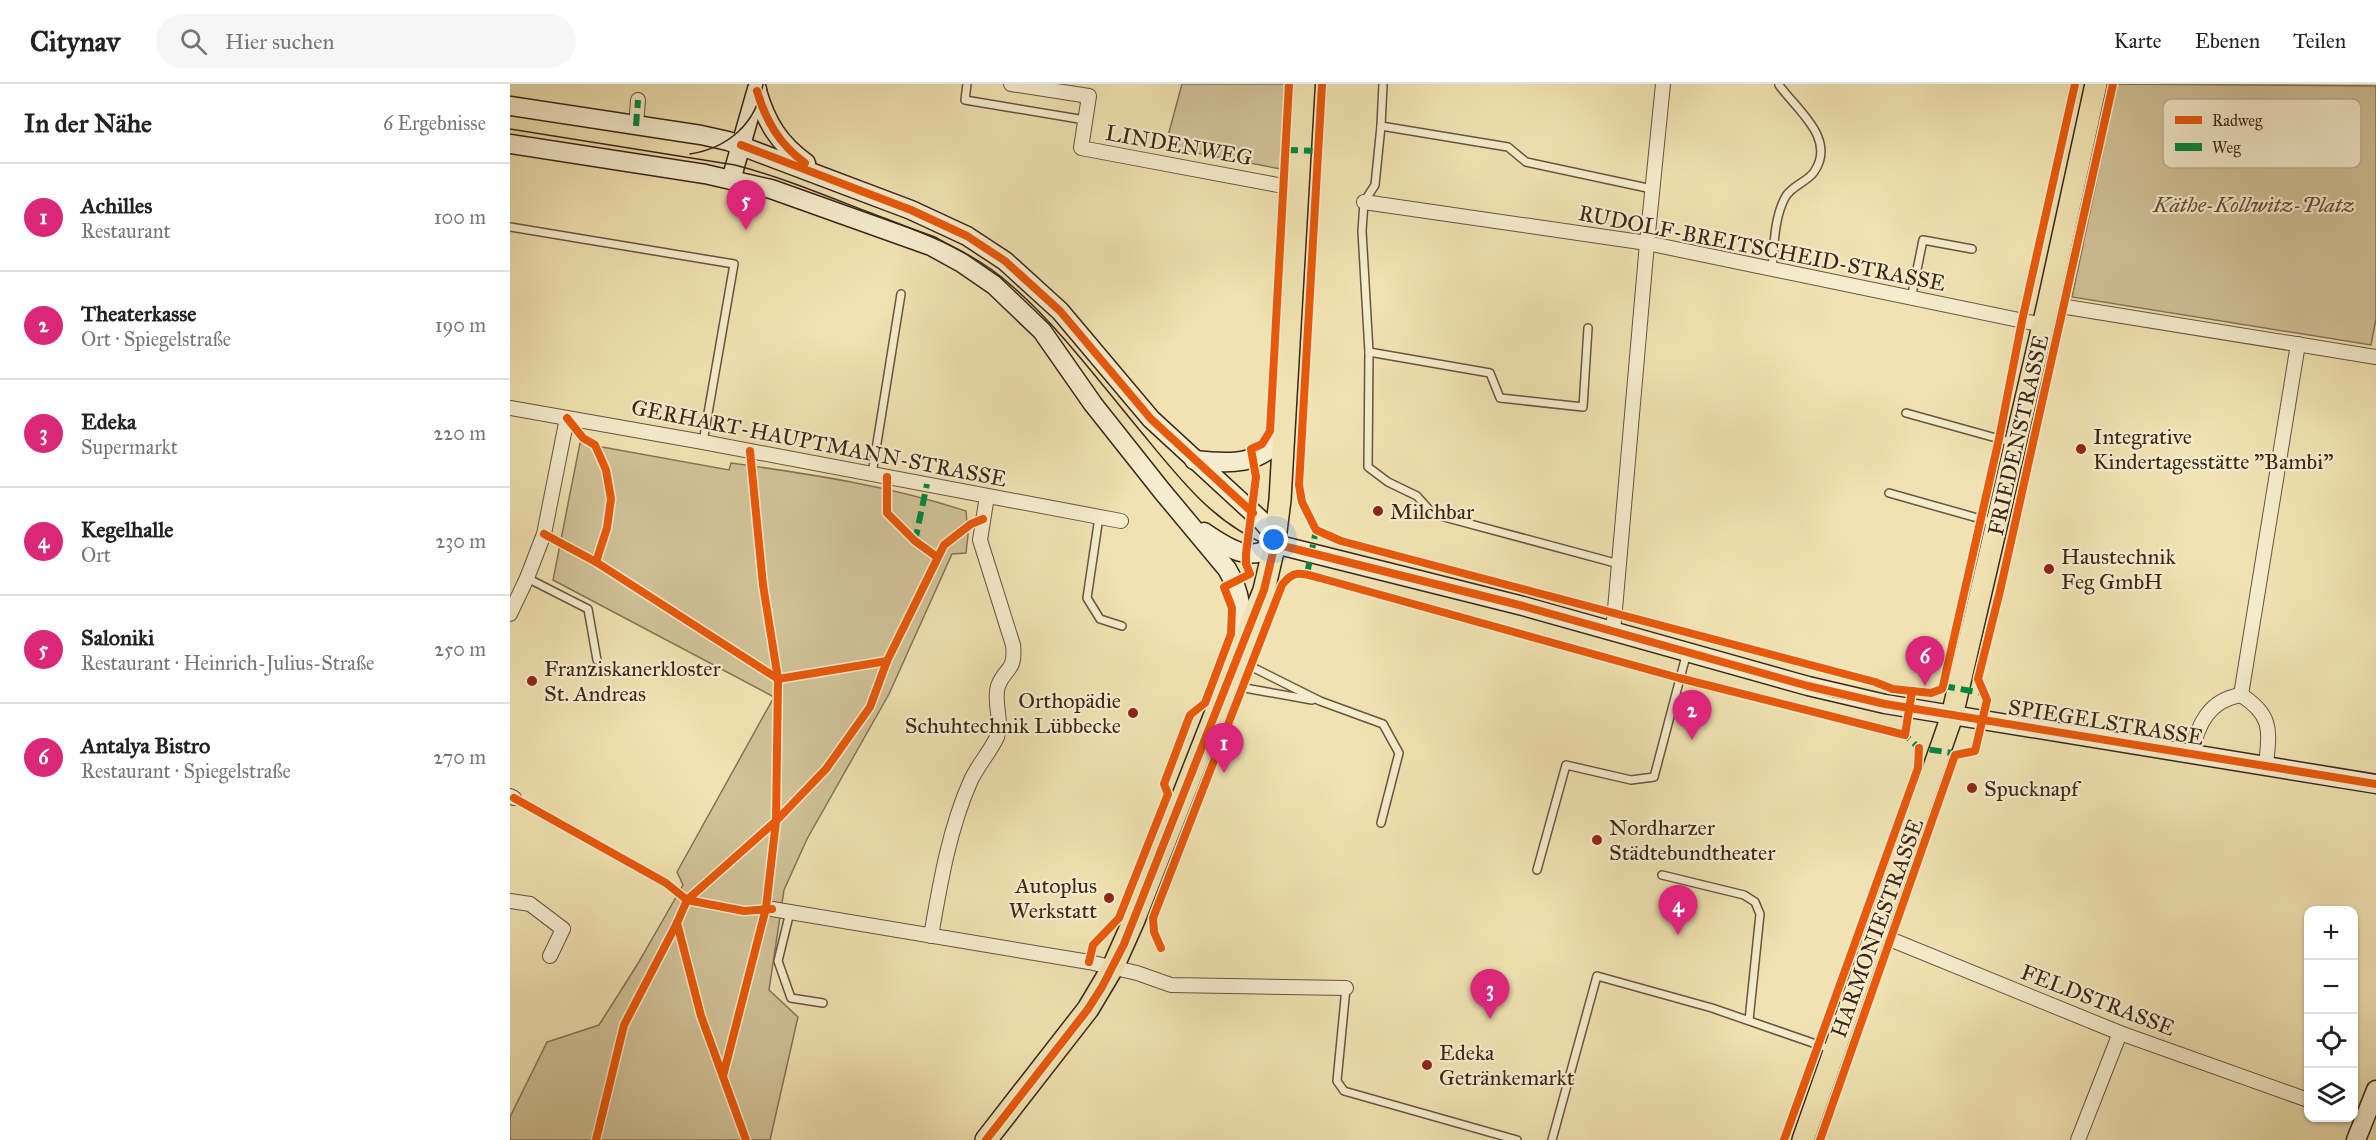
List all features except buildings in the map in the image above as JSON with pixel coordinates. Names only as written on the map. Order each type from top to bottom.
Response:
[{"type":"main road","points":[[986,1140],[1088,1009],[1113,967],[1131,928],[1264,590],[1275,544],[1284,435],[1304,84]]},
{"type":"main road","name":"FRIEDENSTRASSE","points":[[1952,716],[2048,304],[2096,84]]},
{"type":"main road","name":"HARMONIESTRASSE","points":[[1803,1140],[1952,716]]},
{"type":"street","name":"LINDENWEG","points":[[1011,84],[1089,96],[1081,148],[1278,185],[1299,186]]},
{"type":"street","points":[[1613,632],[1663,84]]},
{"type":"street","points":[[731,180],[758,87]]},
{"type":"street","points":[[758,87],[763,110],[779,139],[791,153],[822,175]]},
{"type":"street","points":[[636,126],[638,100]]},
{"type":"street","points":[[510,106],[701,135],[741,145],[822,175],[967,236],[1005,261],[1060,311],[1151,419],[1263,522],[1269,529],[1275,544],[1265,553],[1246,554],[1218,542],[1181,514]]},
{"type":"street","points":[[510,144],[731,180],[812,202],[931,246],[962,263],[994,285],[1042,332],[1093,404],[1181,514],[1204,539],[1235,582],[1241,603],[1240,652]]},
{"type":"street","name":"RUDOLF-BREITSCHEID-STRASSE","points":[[1364,202],[1647,243],[2043,325]]},
{"type":"street","points":[[2048,304],[2376,357]]},
{"type":"street","points":[[2241,695],[2298,344]]},
{"type":"street","name":"GERHART-HAUPTMANN-STRASSE","points":[[510,408],[1121,521]]},
{"type":"street","points":[[510,614],[544,534],[567,418]]},
{"type":"street","points":[[1194,460],[1231,462],[1258,458],[1273,449],[1284,435]]},
{"type":"street","points":[[931,936],[944,865],[963,799],[972,778],[998,734],[997,688],[1014,664],[1013,645],[980,540],[987,495]]},
{"type":"street","name":"SPIEGELSTRASSE","points":[[1275,544],[1522,606],[1835,693],[1952,716],[2376,784]]},
{"type":"street","points":[[2191,754],[2205,714],[2215,704],[2241,695],[2264,714],[2267,722],[2269,729],[2266,766]]},
{"type":"street","points":[[510,901],[530,904],[563,929],[550,956]]},
{"type":"street","points":[[772,909],[1113,967],[1171,986],[1346,988]]},
{"type":"street","name":"FELDSTRASSE","points":[[1875,933],[2120,1033],[2304,1099]]},
{"type":"street","points":[[2078,1140],[2120,1033]]},
{"type":"street","points":[[2356,1140],[2359,1118],[2376,1090]]},
{"type":"lane","name":"LINDENWEG","points":[[967,84],[965,100],[1085,120]]},
{"type":"lane","points":[[1383,84],[1375,185],[1364,202],[1362,231],[1369,352],[1368,467],[1372,472],[1417,496],[1433,514],[1619,564]]},
{"type":"lane","points":[[1770,84],[1779,85],[1808,119],[1818,136],[1822,153],[1820,163],[1812,175],[1800,182],[1786,196],[1774,240],[1772,269]]},
{"type":"lane","points":[[1381,126],[1508,147],[1526,162],[1652,189]]},
{"type":"lane","points":[[510,227],[734,264],[703,442]]},
{"type":"lane","points":[[1911,299],[1923,240],[1972,249]]},
{"type":"lane","points":[[872,474],[901,294]]},
{"type":"lane","points":[[1369,352],[1490,373],[1500,398],[1582,407],[1588,328]]},
{"type":"lane","points":[[1906,412],[2016,443]]},
{"type":"lane","points":[[1889,493],[1997,524]]},
{"type":"lane","points":[[1099,517],[1087,598],[1100,619],[1122,626]]},
{"type":"lane","points":[[527,578],[588,609],[597,660]]},
{"type":"lane","points":[[1240,652],[1250,666],[1320,701],[1383,724],[1399,753],[1381,823]]},
{"type":"lane","points":[[1537,870],[1566,765],[1631,780],[1654,777],[1686,652]]},
{"type":"lane","points":[[1226,685],[1320,701]]},
{"type":"lane","points":[[1662,875],[1744,895],[1755,902],[1760,914],[1749,1020]]},
{"type":"lane","points":[[790,912],[778,961],[791,998],[823,1003]]},
{"type":"lane","points":[[1552,1140],[1597,976],[1713,1008],[1834,1050]]},
{"type":"lane","points":[[1346,988],[1336,1081],[1344,1091],[1517,1140]]},
{"type":"green space","points":[[1182,84],[1290,84],[1286,170],[1165,147]]},
{"type":"green space","name":"Käthe-Kollwitz-Platz","points":[[2117,84],[2376,86],[2376,319],[2371,345],[2072,297]]},
{"type":"green space","points":[[580,443],[729,470],[731,463],[820,476],[908,494],[966,511],[968,535],[966,553],[952,554],[889,694],[807,839],[784,890],[769,990],[798,1017],[770,1140],[510,1140],[510,1117],[547,1042],[599,1025],[637,965],[683,885],[677,872],[774,697],[553,580]]},
{"type":"tram line","points":[[690,154],[716,146],[738,132],[754,111],[763,84]]},
{"type":"tram line","points":[[510,129],[735,165],[819,193],[925,234],[962,251],[996,273],[1031,303],[1202,502],[1234,527],[1272,547],[1522,610],[1834,697],[1908,712],[2376,787]]},
{"type":"marked path","points":[[636,126],[638,100]]},
{"type":"marked path","points":[[1286,150],[1319,151]]},
{"type":"marked path","points":[[915,541],[927,484]]},
{"type":"marked path","points":[[1307,574],[1316,530]]},
{"type":"marked path","points":[[1943,686],[1983,693]]},
{"type":"marked path","points":[[1899,734],[1905,735],[1919,748],[1959,754]]},
{"type":"cycle path","points":[[1089,962],[1093,945],[1119,918],[1168,794],[1164,784],[1190,715],[1205,703],[1231,634],[1232,608],[1224,587],[1250,574],[1246,564],[1246,554],[1256,477],[1251,449],[1262,444],[1270,431],[1289,84]]},
{"type":"cycle path","points":[[1322,84],[1299,485],[1302,502],[1316,530],[1341,541],[1875,682],[1893,689],[1912,691]]},
{"type":"cycle path","points":[[1161,948],[1154,932],[1153,918],[1282,585],[1295,574],[1308,575],[1679,678],[1905,735],[1912,691],[1931,693],[1942,689],[1943,686],[2075,84]]},
{"type":"cycle path","points":[[1820,1140],[1955,755],[1975,751],[1987,700],[1978,679],[2000,591],[2113,84]]},
{"type":"cycle path","points":[[757,91],[775,131],[788,148],[805,163]]},
{"type":"cycle path","points":[[741,145],[911,210],[967,236],[1005,261],[1060,311],[1151,419],[1253,513]]},
{"type":"cycle path","points":[[567,418],[583,438],[595,445],[606,470],[611,499],[607,528],[596,562]]},
{"type":"cycle path","points":[[514,798],[666,883],[687,900],[776,821],[778,679],[763,585],[750,451]]},
{"type":"cycle path","points":[[887,477],[887,513],[915,541],[937,557]]},
{"type":"cycle path","points":[[723,1076],[766,908],[776,821],[826,769],[870,707],[887,661],[944,545],[971,524],[983,519]]},
{"type":"cycle path","points":[[544,534],[596,562],[778,679],[887,661]]},
{"type":"cycle path","points":[[986,1140],[1088,1009],[1124,944],[1264,590],[1275,544],[1523,606],[1808,686],[1885,704],[2376,784]]},
{"type":"cycle path","points":[[1784,1140],[1918,768],[1919,748]]},
{"type":"cycle path","points":[[596,1140],[624,1025],[687,900],[744,911],[772,909]]},
{"type":"cycle path","points":[[677,923],[701,1016],[746,1140]]},
{"type":"place","name":"Saloniki","points":[[746,230]]},
{"type":"place","name":"Integrative Kindertagesstätte \"Bambi\"","points":[[2081,449]]},
{"type":"place","name":"Milchbar","points":[[1378,511]]},
{"type":"place","name":"Haustechnik Feg GmbH","points":[[2049,569]]},
{"type":"place","name":"Franziskanerkloster St. Andreas","points":[[532,681]]},
{"type":"place","name":"Antalya Bistro","points":[[1925,686]]},
{"type":"place","name":"Orthopädie Schuhtechnik Lübbecke","points":[[1133,713]]},
{"type":"place","name":"Theaterkasse","points":[[1692,740]]},
{"type":"place","name":"Achilles","points":[[1224,773]]},
{"type":"place","name":"Spucknapf","points":[[1972,788]]},
{"type":"place","name":"Nordharzer Städtebundtheater","points":[[1597,840]]},
{"type":"place","name":"Autoplus Werkstatt","points":[[1109,898]]},
{"type":"place","name":"Kegelhalle","points":[[1678,935]]},
{"type":"place","name":"Edeka","points":[[1490,1019]]},
{"type":"place","name":"Edeka Getränkemarkt","points":[[1427,1065]]}]
